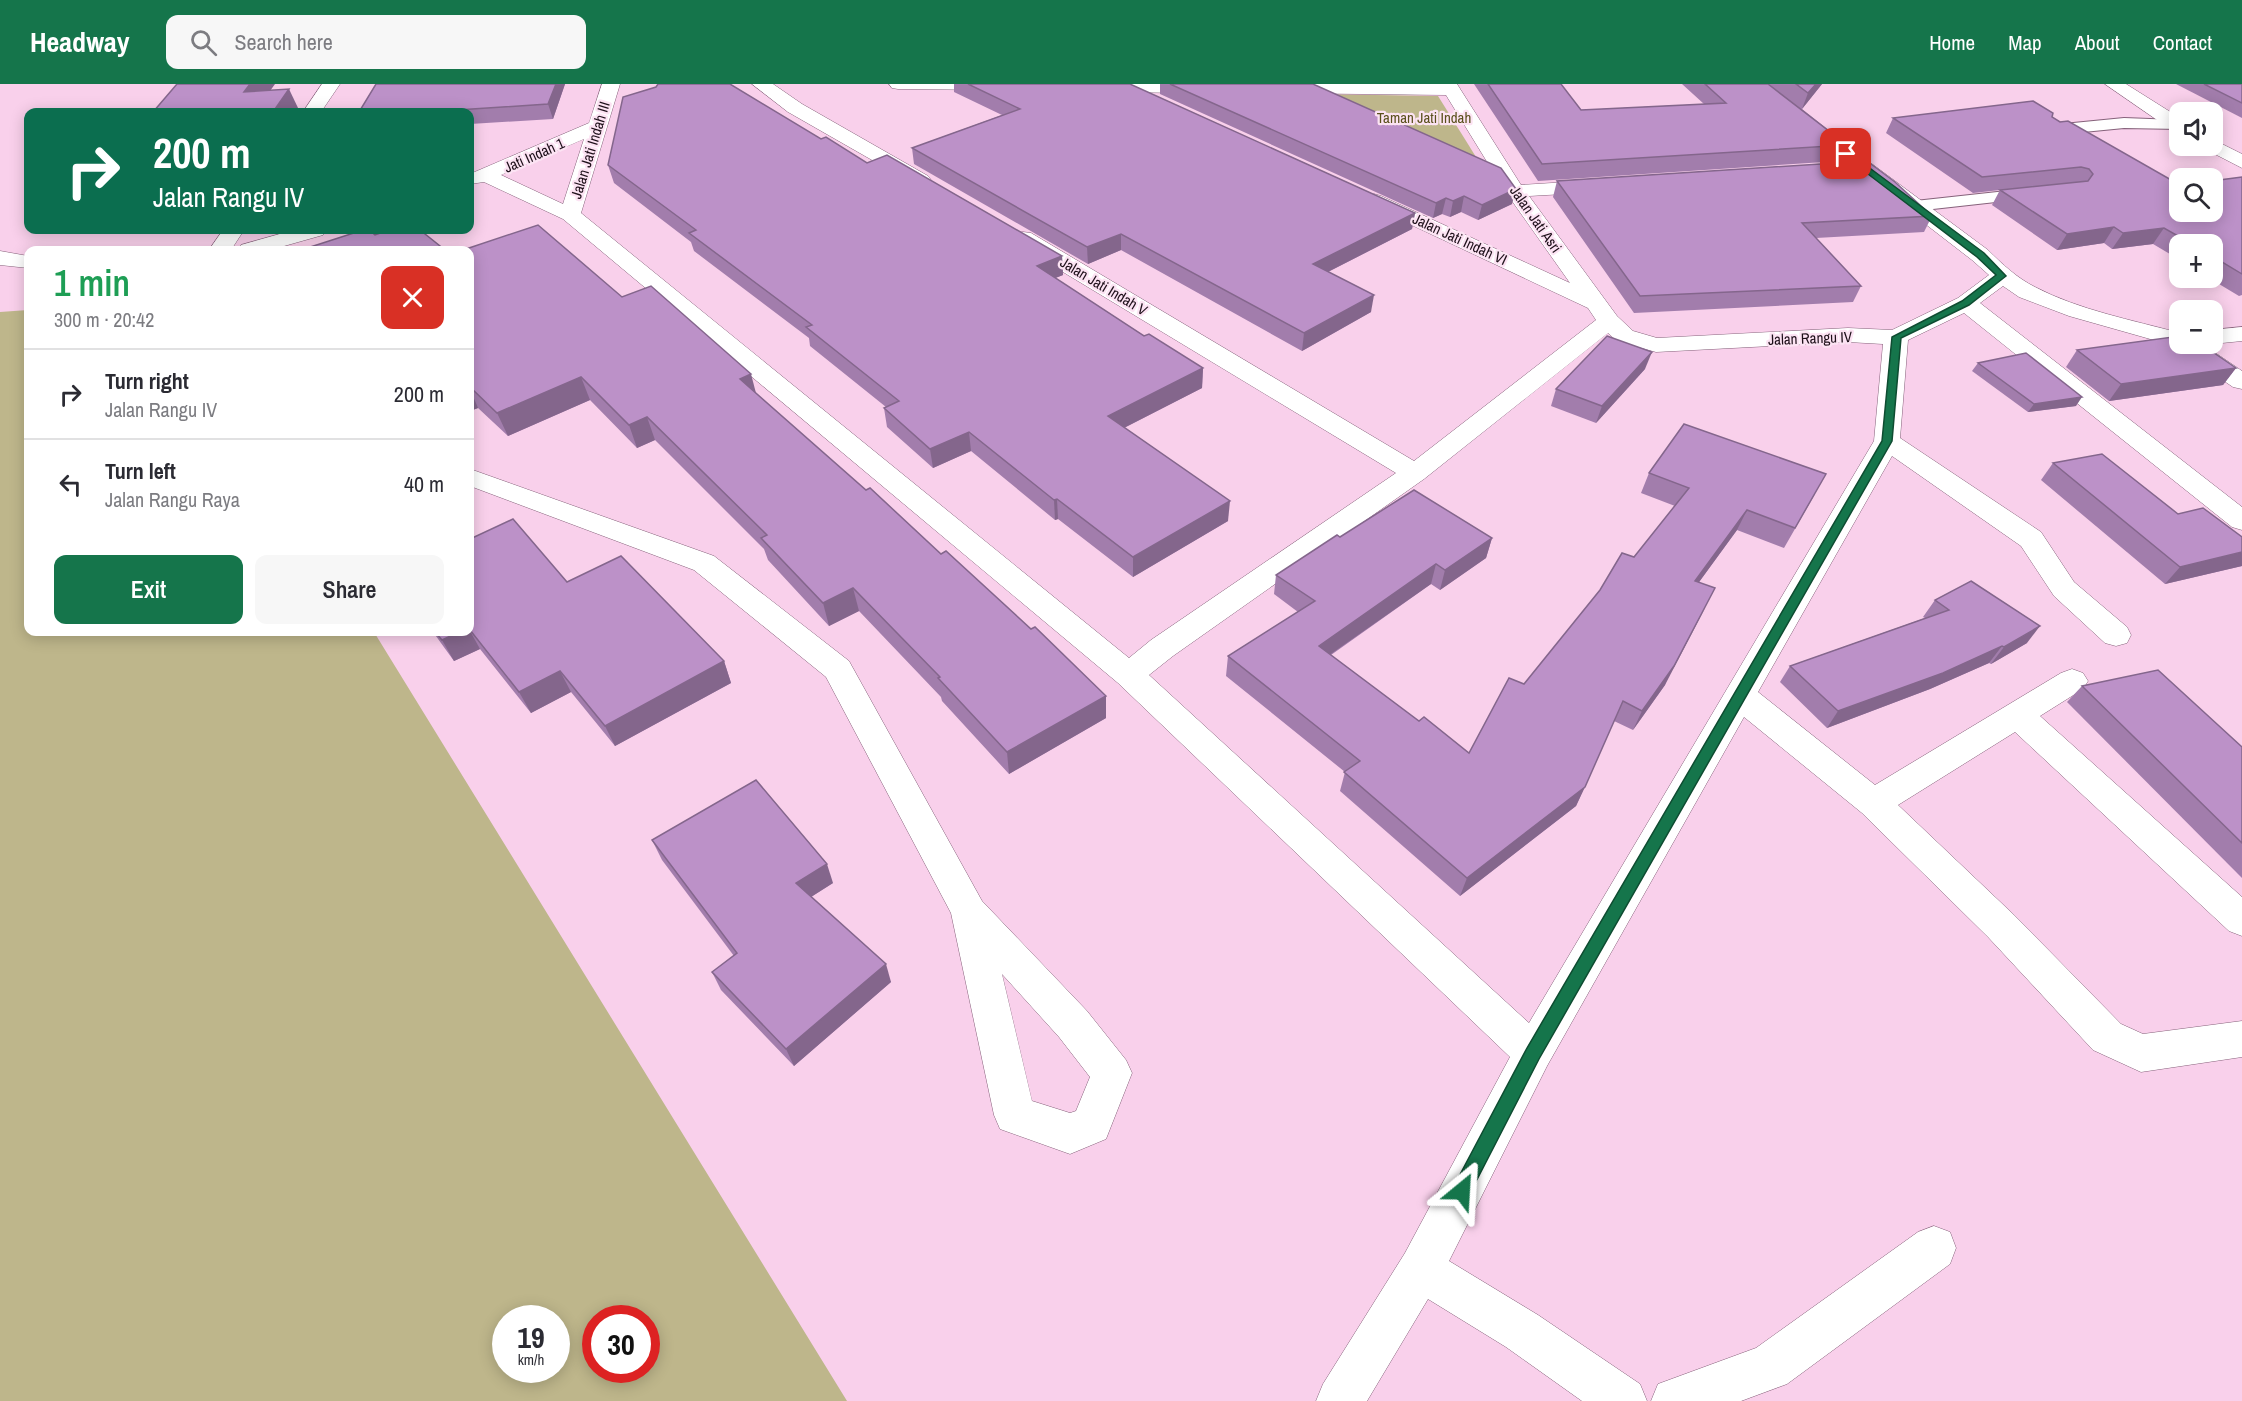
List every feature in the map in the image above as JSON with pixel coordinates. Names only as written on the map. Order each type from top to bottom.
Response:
[{"type":"street","points":[[315,108],[331,84]]},
{"type":"street","name":"Jalan Jati Indah III","points":[[570,215],[611,84]]},
{"type":"street","points":[[761,84],[795,108],[939,190]]},
{"type":"street","points":[[898,84],[1017,86]]},
{"type":"street","points":[[1753,84],[1980,255],[2002,276],[2027,291],[2077,311],[2169,337]]},
{"type":"street","points":[[2114,84],[2169,120]]},
{"type":"street","points":[[1076,86],[1217,88]]},
{"type":"street","points":[[1124,87],[1166,106]]},
{"type":"street","points":[[1264,88],[1449,87]]},
{"type":"street","name":"Jalan Jati Asri","points":[[1449,87],[1515,191],[1603,313]]},
{"type":"street","name":"Jati Indah 1","points":[[478,178],[597,127]]},
{"type":"street","points":[[2223,151],[2242,162]]},
{"type":"street","points":[[1841,171],[1864,168]]},
{"type":"street","points":[[478,178],[570,215],[1129,675],[1533,1053]]},
{"type":"street","points":[[1515,191],[1620,184]]},
{"type":"street","name":"Jalan Jati Indah VI","points":[[1355,191],[1603,313]]},
{"type":"street","name":"Jalan Jati Indah V","points":[[1001,225],[1415,473]]},
{"type":"street","points":[[262,246],[302,234]]},
{"type":"street","points":[[0,258],[24,261]]},
{"type":"street","name":"Jalan Rangu IV","points":[[1603,313],[1624,336],[1656,345],[1848,335],[1896,337],[1966,303],[2002,276]]},
{"type":"street","points":[[1966,303],[2242,521]]},
{"type":"street","points":[[1129,675],[1162,648],[1415,473],[1603,313]]},
{"type":"street","points":[[2223,336],[2242,334]]},
{"type":"street","points":[[1340,1401],[1421,1269],[1533,1053],[1887,441],[1896,337]]},
{"type":"street","points":[[2199,354],[2242,382]]},
{"type":"street","points":[[1887,441],[2031,538],[2064,589],[2116,635]]},
{"type":"street","points":[[474,478],[704,563],[838,669],[969,912],[1073,1024],[1112,1073],[1090,1125],[1070,1134],[1015,1115],[969,912]]},
{"type":"street","points":[[1874,803],[2072,681]]},
{"type":"street","points":[[1739,694],[1874,803],[2001,926],[2107,1037],[2141,1053],[2242,1039]]},
{"type":"street","points":[[2018,716],[2242,920]]},
{"type":"street","points":[[1675,1401],[1770,1367],[1934,1248]]},
{"type":"street","points":[[1421,1269],[1522,1331],[1623,1401]]},
{"type":"lane","points":[[2053,130],[2124,123],[2169,126]]},
{"type":"lane","points":[[1915,206],[2050,192]]},
{"type":"green space","name":"Taman Jati Indah","points":[[1313,94],[1438,96],[1481,165]]},
{"type":"green space","points":[[24,310],[24,636],[376,636],[847,1401],[0,1401],[0,312]]},
{"type":"building","points":[[177,84],[250,84],[244,92],[289,89],[276,108],[156,108]]},
{"type":"building","points":[[376,84],[556,84],[548,104],[474,109],[361,108]]},
{"type":"building","points":[[658,84],[730,84],[821,139],[826,137],[867,163],[887,155],[1062,256],[1037,266],[1144,336],[1149,334],[1203,368],[1108,416],[1230,501],[1133,557],[1057,499],[1054,500],[969,432],[930,449],[884,408],[899,401],[806,327],[812,325],[689,233],[696,230],[608,165],[623,97],[656,87]]},
{"type":"building","points":[[968,84],[1130,84],[1415,213],[1313,264],[1374,295],[1304,333],[1121,234],[1087,247],[912,148],[1020,109]]},
{"type":"building","points":[[1170,84],[1313,84],[1501,168],[1516,189],[1482,205],[1464,196],[1453,201],[1446,198],[1436,203]]},
{"type":"building","points":[[1488,84],[1561,84],[1581,110],[1726,103],[1705,84],[1768,84],[1847,145],[1542,164]]},
{"type":"building","points":[[1796,84],[1816,84],[1808,93]]},
{"type":"building","points":[[2204,84],[2242,84],[2242,103]]},
{"type":"building","points":[[2033,101],[2053,113],[2052,117],[2060,122],[2068,121],[2169,179],[2169,222],[2223,222],[2223,180],[2242,177],[2242,274],[2223,263],[2223,234],[2174,234],[2164,228],[2123,233],[2114,227],[2067,234],[2000,190],[2088,181],[2093,174],[2089,169],[2081,167],[1982,177],[1893,118]]},
{"type":"building","points":[[1867,161],[1895,182],[1932,216],[1802,223],[1861,286],[1640,296],[1557,181]]},
{"type":"building","points":[[538,225],[622,297],[651,286],[751,374],[740,379],[866,490],[870,488],[941,554],[946,551],[1031,629],[1035,627],[1106,696],[1007,752],[938,678],[940,677],[853,588],[823,603],[761,538],[767,535],[647,417],[629,425],[581,377],[497,413],[474,391],[474,246]]},
{"type":"building","points":[[351,234],[425,234],[440,246],[313,246]]},
{"type":"building","points":[[1607,336],[1652,352],[1602,406],[1556,389]]},
{"type":"building","points":[[2169,337],[2169,354],[2216,354],[2236,368],[2121,384],[2077,350]]},
{"type":"building","points":[[2026,353],[2082,397],[2034,404],[1978,363]]},
{"type":"building","points":[[1684,424],[1826,474],[1795,528],[1747,510],[1695,581],[1715,588],[1674,666],[1642,711],[1623,701],[1585,787],[1467,878],[1344,772],[1360,761],[1228,656],[1315,601],[1276,575],[1337,535],[1340,537],[1414,490],[1492,538],[1445,570],[1436,564],[1319,646],[1419,721],[1424,717],[1469,753],[1509,678],[1524,684],[1600,590],[1622,553],[1634,557],[1689,488],[1649,473]]},
{"type":"building","points":[[2102,454],[2178,514],[2203,508],[2242,537],[2242,552],[2180,567],[2053,463]]},
{"type":"building","points":[[513,519],[567,582],[621,556],[724,661],[605,726],[560,671],[519,692],[474,635],[474,537]]},
{"type":"building","points":[[1971,581],[2040,626],[2004,647],[1943,673],[1838,711],[1790,666],[1949,610],[1935,600]]},
{"type":"building","points":[[438,636],[450,636],[442,640]]},
{"type":"building","points":[[2158,670],[2242,747],[2242,843],[2082,686]]},
{"type":"building","points":[[756,780],[827,864],[796,883],[886,964],[786,1049],[712,972],[737,953],[652,840]]},
{"type":"route","points":[[1462,1191],[1533,1053],[1887,441],[1896,337],[1966,303],[2002,276],[1980,255],[1846,154]]}]
